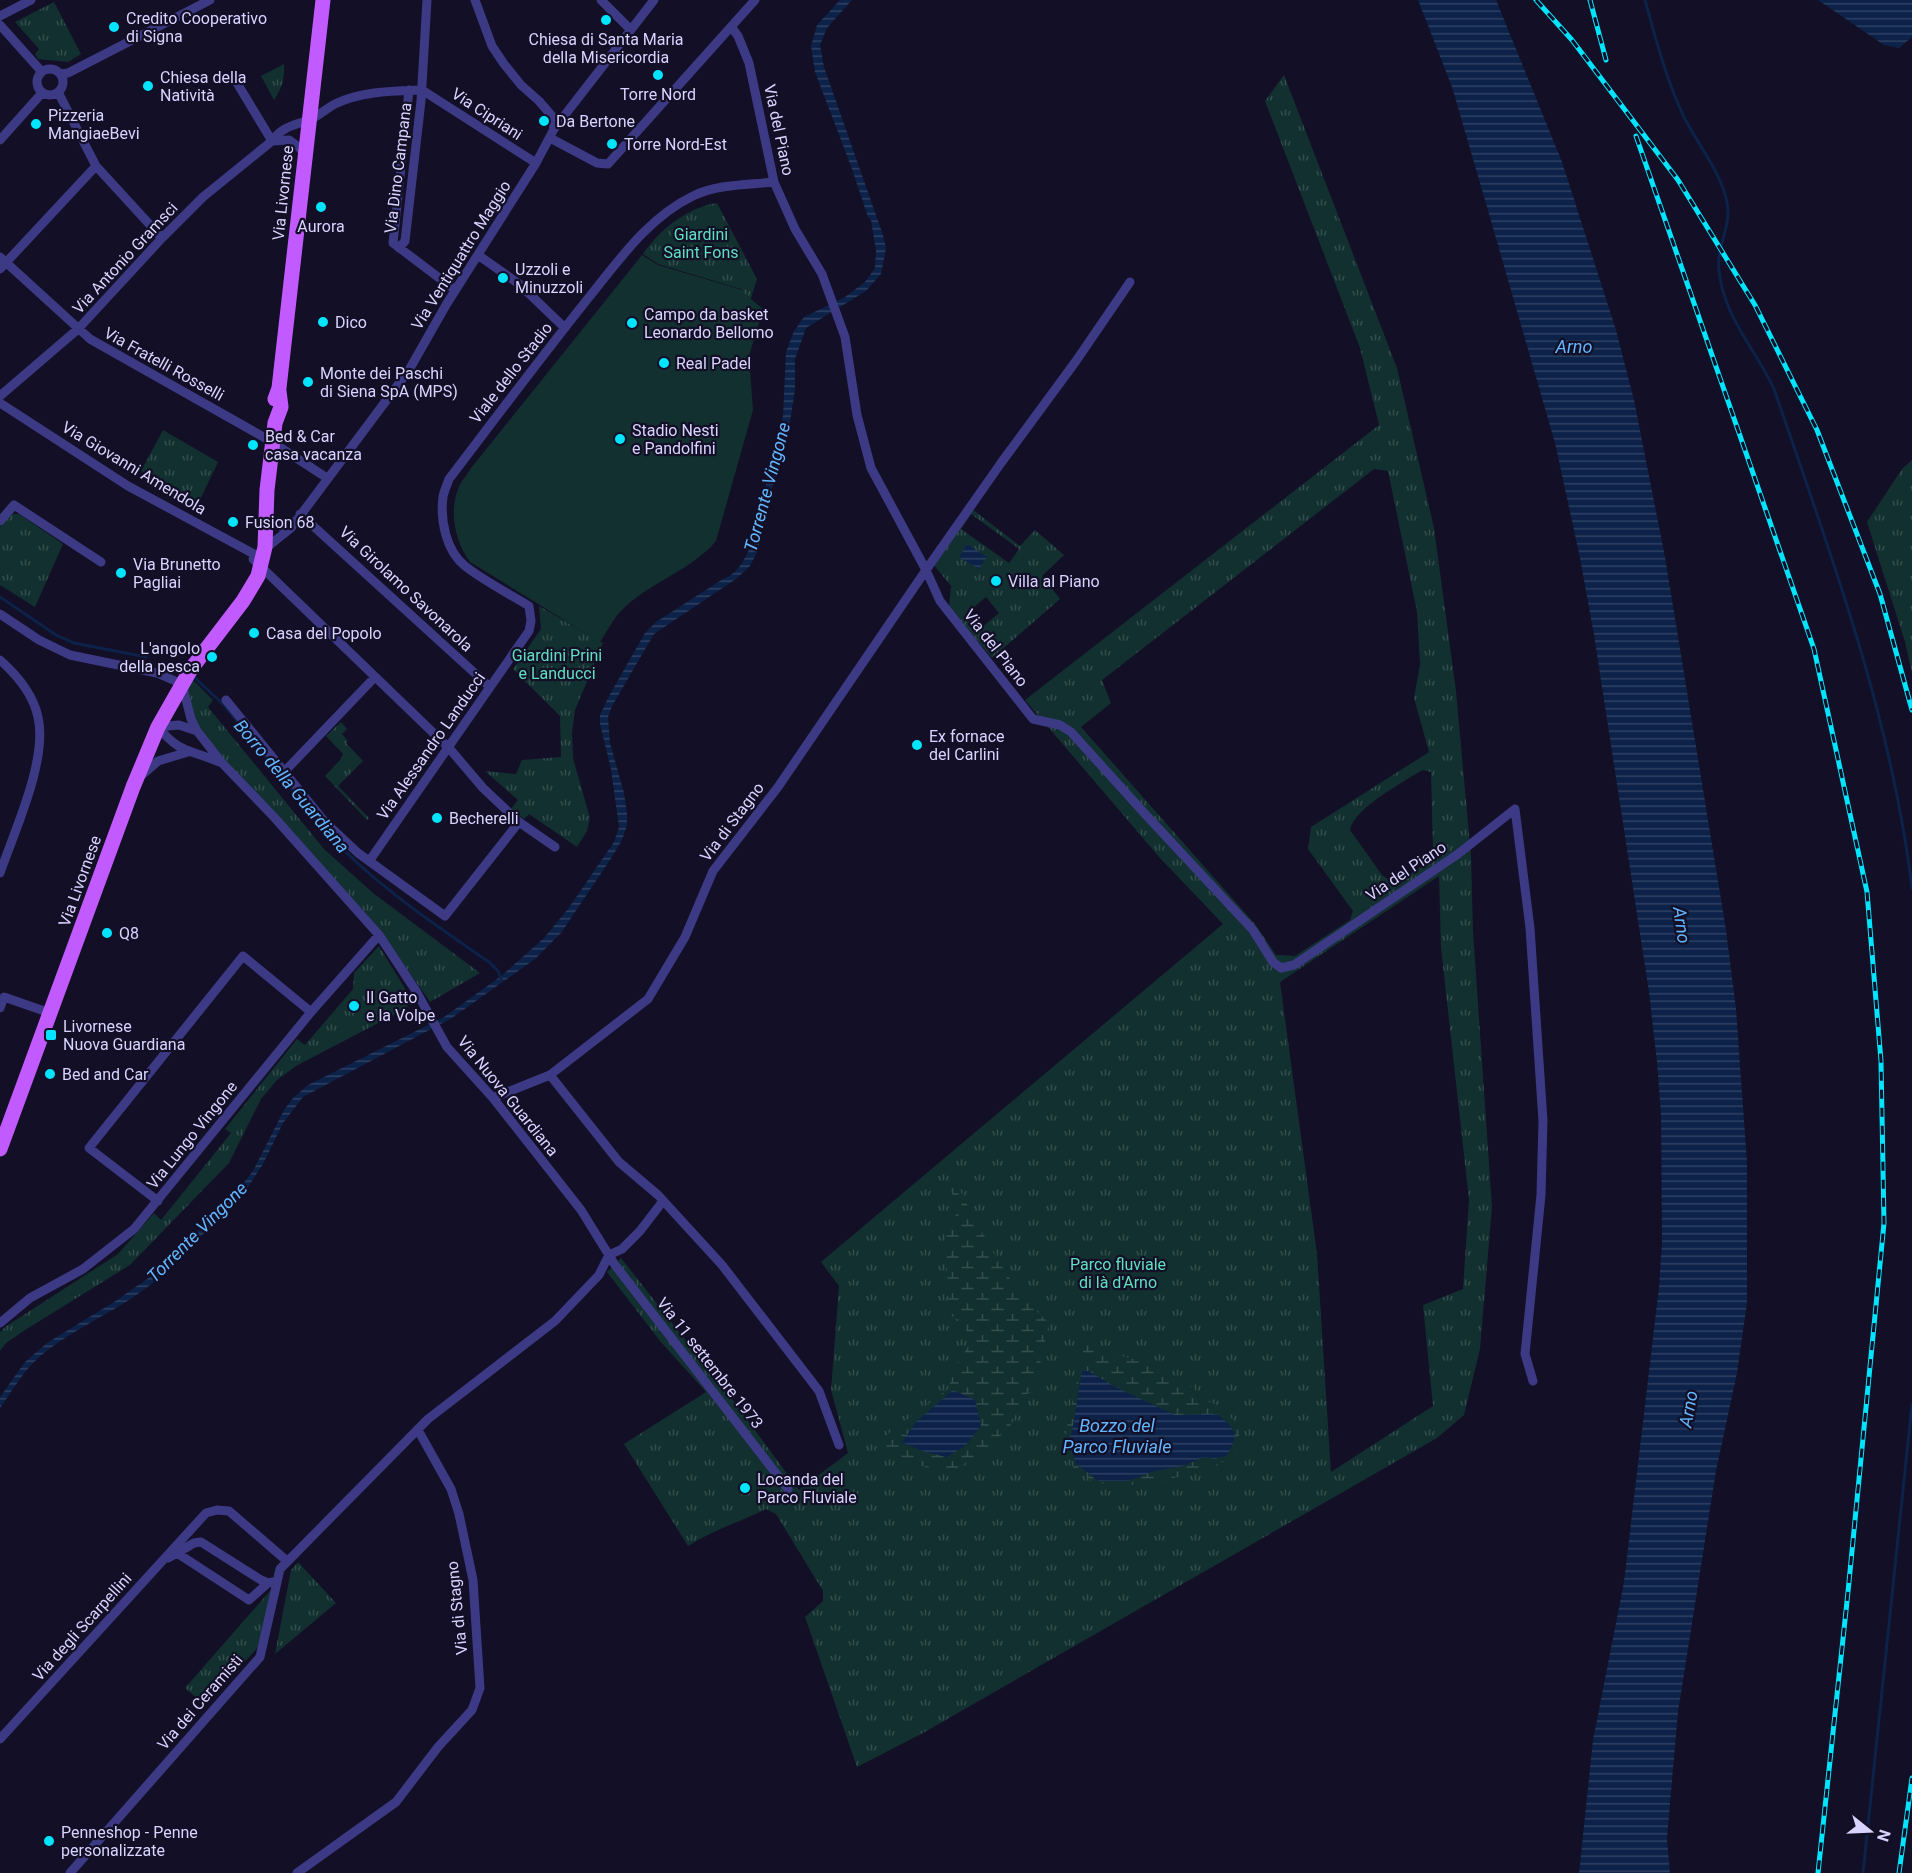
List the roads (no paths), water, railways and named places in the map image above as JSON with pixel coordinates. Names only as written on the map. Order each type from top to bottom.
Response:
[{"type":"main road","name":"Via Livornese","points":[[0,1149],[133,787],[158,727],[182,684],[248,594],[263,529],[270,441],[275,423],[273,406],[279,391],[323,0]]},
{"type":"street","points":[[0,16],[32,0]]},
{"type":"street","points":[[186,0],[191,9]]},
{"type":"street","points":[[42,93],[37,82],[42,72],[49,69],[60,74],[68,73],[210,0]]},
{"type":"street","points":[[475,0],[492,46],[504,64],[552,116],[554,129]]},
{"type":"street","points":[[601,0],[631,30]]},
{"type":"street","name":"Via Ventiquattro Maggio","points":[[258,558],[268,545],[286,533],[409,370],[455,290],[536,163],[554,129],[654,0]]},
{"type":"street","points":[[550,138],[597,163],[609,164],[755,0]]},
{"type":"street","name":"Via Dino Campana","points":[[396,245],[405,241],[422,90],[427,1]]},
{"type":"street","points":[[0,25],[42,72]]},
{"type":"street","name":"Via del Piano","points":[[732,28],[738,36],[749,63],[774,182],[795,230],[822,274],[842,328],[857,415],[871,468],[926,570],[940,601],[1033,719],[1060,725],[1071,732],[1253,930],[1274,962],[1281,968],[1293,965],[1458,854],[1515,809],[1530,928],[1544,1121],[1541,1195],[1525,1354],[1533,1381]]},
{"type":"street","points":[[42,93],[51,95],[58,92],[63,81],[60,74]]},
{"type":"street","points":[[237,83],[272,141],[289,140],[300,148],[305,157]]},
{"type":"street","name":"Via Dino Campana","points":[[396,245],[409,90]]},
{"type":"street","points":[[285,127],[309,120],[349,98],[374,93],[422,90]]},
{"type":"street","name":"Via Cipriani","points":[[422,90],[536,163]]},
{"type":"street","points":[[58,92],[96,166],[162,238]]},
{"type":"street","points":[[0,140],[42,93]]},
{"type":"street","name":"Via Antonio Gramsci","points":[[0,396],[78,329],[203,197],[272,141],[311,102]]},
{"type":"street","points":[[2,263],[96,166]]},
{"type":"street","name":"Viale dello Stadio","points":[[518,648],[529,631],[531,621],[529,606],[464,565],[454,554],[446,537],[443,497],[449,479],[638,237],[663,214],[692,196],[711,189],[774,182]]},
{"type":"street","name":"Via Dino Campana","points":[[396,245],[455,290]]},
{"type":"street","points":[[478,255],[519,284],[565,328]]},
{"type":"street","name":"Via Fratelli Rosselli","points":[[2,263],[90,339],[270,441],[327,478]]},
{"type":"street","points":[[926,570],[1130,282]]},
{"type":"street","name":"Via Giovanni Amendola","points":[[0,403],[128,486],[258,558],[375,677],[449,748],[483,788],[519,822],[555,847]]},
{"type":"street","points":[[0,521],[14,505],[101,562]]},
{"type":"street","name":"Via Ventiquattro Maggio","points":[[263,529],[282,527],[299,516]]},
{"type":"street","name":"Via Girolamo Savonarola","points":[[299,516],[490,687]]},
{"type":"street","name":"Via di Stagno","points":[[493,1098],[550,1076],[648,999],[685,937],[713,871],[778,787],[926,570]]},
{"type":"street","points":[[0,615],[39,640],[70,655],[157,673],[182,684]]},
{"type":"street","name":"Via Alessandro Landucci","points":[[370,861],[518,648]]},
{"type":"street","points":[[0,660],[12,671],[28,693],[38,717],[39,744],[34,775],[3,855],[0,873]]},
{"type":"street","points":[[285,771],[375,677]]},
{"type":"street","name":"Via Nuova Guardiana","points":[[182,684],[190,719],[197,731],[222,763],[273,816],[379,935],[416,991],[447,1047],[493,1098],[581,1210],[609,1255]]},
{"type":"street","points":[[226,700],[326,822],[358,853],[445,916],[519,822]]},
{"type":"street","points":[[158,727],[179,725],[197,731]]},
{"type":"street","name":"Via Nuova Guardiana","points":[[158,727],[174,744],[188,752],[222,763]]},
{"type":"street","points":[[133,787],[153,764],[171,755],[188,752]]},
{"type":"street","name":"Via Lungo Vingone","points":[[0,1323],[30,1298],[83,1269],[134,1229],[310,1012],[379,935]]},
{"type":"street","points":[[158,1201],[89,1148],[243,956],[310,1012]]},
{"type":"street","points":[[0,1008],[4,997],[50,1013]]},
{"type":"street","points":[[550,1076],[619,1162],[663,1201],[722,1265],[819,1391],[839,1445]]},
{"type":"street","points":[[418,1430],[428,1419],[555,1321],[599,1275],[609,1255],[622,1249],[640,1231],[663,1201]]},
{"type":"street","name":"Via 11 settembre 1973","points":[[609,1255],[788,1489]]},
{"type":"street","name":"Via di Stagno","points":[[297,1873],[396,1802],[438,1747],[472,1710],[480,1688],[473,1580],[459,1514],[451,1489],[418,1430]]},
{"type":"street","name":"Via dei Ceramisti","points":[[70,1873],[260,1657],[273,1582],[280,1569],[418,1430]]},
{"type":"street","name":"Via degli Scarpellini","points":[[0,1739],[206,1514],[217,1510],[229,1511],[287,1561]]},
{"type":"street","points":[[161,1562],[194,1543],[201,1542],[261,1580],[273,1582]]},
{"type":"street","points":[[177,1553],[249,1600],[273,1582]]},
{"type":"water","name":"Torrente Vingone","points":[[840,0],[852,0],[827,28],[820,45],[824,67],[883,235],[886,248],[881,274],[866,291],[806,328],[795,359],[795,390],[790,422],[758,550],[750,566],[736,579],[654,634],[612,706],[608,717],[610,743],[624,793],[627,825],[622,840],[612,857],[561,933],[535,959],[452,1018],[303,1097],[283,1123],[263,1164],[246,1190],[163,1275],[121,1305],[75,1331],[46,1351],[20,1379],[0,1408],[0,1397],[25,1362],[47,1343],[114,1302],[157,1272],[235,1194],[253,1171],[284,1110],[293,1098],[308,1085],[444,1017],[500,977],[544,938],[568,909],[614,842],[619,827],[611,769],[600,715],[645,633],[656,622],[734,573],[743,562],[750,548],[760,515],[769,471],[768,465],[783,416],[786,352],[794,331],[804,317],[845,297],[865,282],[875,268],[876,251],[871,220],[815,72],[811,46],[817,25]]},
{"type":"water","name":"Arno","points":[[1418,0],[1496,0],[1562,162],[1616,330],[1634,400],[1665,557],[1726,930],[1736,1009],[1747,1163],[1747,1303],[1737,1373],[1716,1471],[1678,1712],[1667,1838],[1670,1873],[1579,1873],[1593,1740],[1624,1582],[1659,1287],[1662,1243],[1661,1115],[1649,992],[1594,635],[1555,443],[1452,87]]},
{"type":"water","points":[[1818,0],[1912,0],[1912,37],[1899,48],[1884,45]]},
{"type":"water","points":[[967,544],[987,557],[979,569],[959,557]]},
{"type":"water","name":"Bozzo del Parco Fluviale","points":[[1082,1371],[1089,1371],[1113,1386],[1175,1415],[1217,1414],[1229,1424],[1234,1433],[1235,1438],[1230,1449],[1226,1456],[1214,1459],[1204,1457],[1183,1466],[1155,1471],[1128,1481],[1099,1481],[1076,1464],[1068,1440],[1072,1432]]},
{"type":"water","points":[[953,1390],[975,1400],[981,1426],[965,1446],[947,1457],[919,1450],[902,1442],[916,1422]]},
{"type":"waterway","points":[[1645,0],[1662,59],[1678,103],[1689,127],[1717,174],[1725,194],[1728,215],[1719,260],[1722,287],[1733,317],[1774,389],[1837,573],[1874,697],[1902,824],[1912,888]]},
{"type":"waterway","name":"Borro della Guardiana","points":[[0,597],[56,635],[74,643],[146,657]]},
{"type":"waterway","name":"Borro della Guardiana","points":[[195,678],[225,706],[326,832],[344,851],[383,885],[489,962],[498,971],[501,979]]},
{"type":"waterway","points":[[1863,1873],[1912,1404]]},
{"type":"railway","points":[[1536,0],[1572,40],[1678,180],[1755,305],[1817,430],[1880,594],[1912,710]]},
{"type":"railway","points":[[1590,0],[1606,60]]},
{"type":"railway","points":[[1636,136],[1814,649],[1867,892],[1881,1061],[1884,1223],[1818,1873]]},
{"type":"railway","points":[[1899,1873],[1912,1778]]},
{"type":"place","name":"Chiesa di Santa Maria della Misericordia","points":[[606,20]]},
{"type":"place","name":"Credito Cooperativo di Signa","points":[[114,27]]},
{"type":"place","name":"Torre Nord","points":[[658,75]]},
{"type":"place","name":"Chiesa della Natività","points":[[148,86]]},
{"type":"place","name":"Da Bertone","points":[[544,121]]},
{"type":"place","name":"Pizzeria MangiaeBevi","points":[[36,124]]},
{"type":"place","name":"Torre Nord-Est","points":[[612,144]]},
{"type":"place","name":"Aurora","points":[[321,207]]},
{"type":"place","name":"Uzzoli e Minuzzoli","points":[[503,278]]},
{"type":"place","name":"Dico","points":[[323,322]]},
{"type":"place","name":"Campo da basket Leonardo Bellomo","points":[[632,323]]},
{"type":"place","name":"Real Padel","points":[[664,363]]},
{"type":"place","name":"Monte dei Paschi di Siena SpA (MPS)","points":[[308,382]]},
{"type":"place","name":"Stadio Nesti e Pandolfini","points":[[620,439]]},
{"type":"place","name":"Bed & Car casa vacanza","points":[[253,445]]},
{"type":"place","name":"Fusion 68","points":[[233,522]]},
{"type":"place","name":"Via Brunetto Pagliai","points":[[121,573]]},
{"type":"place","name":"Villa al Piano","points":[[996,581]]},
{"type":"place","name":"Casa del Popolo","points":[[254,633]]},
{"type":"place","name":"L'angolo della pesca","points":[[212,657]]},
{"type":"place","name":"Ex fornace del Carlini","points":[[917,745]]},
{"type":"place","name":"Becherelli","points":[[437,818]]},
{"type":"place","name":"Q8","points":[[107,933]]},
{"type":"place","name":"Il Gatto e la Volpe","points":[[354,1006]]},
{"type":"place","name":"Livornese Nuova Guardiana","points":[[51,1035]]},
{"type":"place","name":"Bed and Car","points":[[50,1074]]},
{"type":"place","name":"Locanda del Parco Fluviale","points":[[745,1488]]},
{"type":"place","name":"Penneshop - Penne personalizzate","points":[[49,1841]]},
{"type":"park label","name":"Giardini Saint Fons","points":[[701,243]]},
{"type":"park label","name":"Giardini Prini e Landucci","points":[[557,664]]},
{"type":"park label","name":"Parco fluviale di là d'Arno","points":[[1118,1273]]}]
